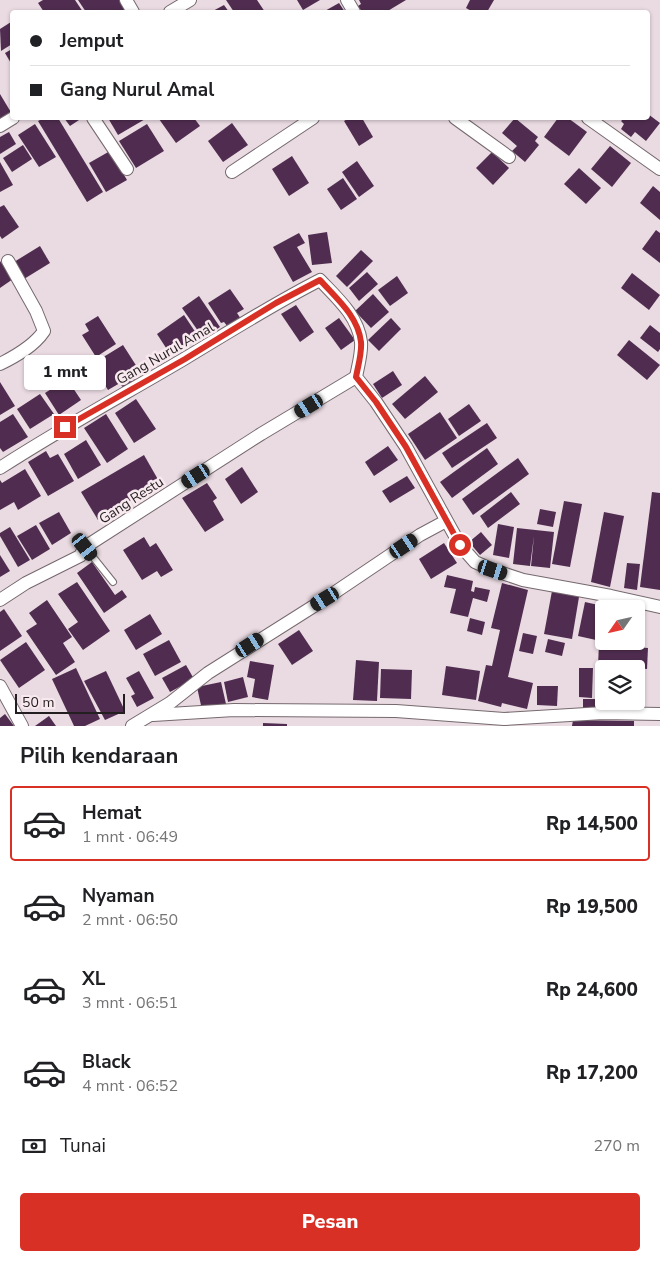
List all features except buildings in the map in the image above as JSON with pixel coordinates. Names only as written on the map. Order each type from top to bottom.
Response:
[{"type":"street","points":[[173,10],[190,0]]},
{"type":"street","points":[[94,120],[127,169]]},
{"type":"street","points":[[232,172],[310,120]]},
{"type":"street","points":[[458,120],[509,157]]},
{"type":"street","points":[[591,120],[660,169]]},
{"type":"street","points":[[0,364],[39,339],[44,331],[36,311],[8,261]]},
{"type":"street","name":"Gang Nurul Amal","points":[[0,468],[48,437],[185,359],[276,303],[320,280],[347,310],[358,327],[361,343],[356,377]]},
{"type":"street","points":[[356,377],[376,402],[406,447],[460,545],[475,562],[523,580],[660,607]]},
{"type":"street","name":"Gang Restu","points":[[0,600],[26,583],[80,556],[85,547],[356,377]]},
{"type":"street","points":[[134,725],[153,715],[216,668],[325,599],[420,535],[446,521]]},
{"type":"street","points":[[0,686],[22,726]]},
{"type":"street","points":[[153,715],[234,710],[396,711],[504,719],[603,713],[660,714]]},
{"type":"lane","points":[[85,547],[113,582]]},
{"type":"route","points":[[65,427],[185,359],[276,303],[320,280],[347,310],[358,327],[361,343],[356,377],[376,402],[406,447],[460,545]]}]
